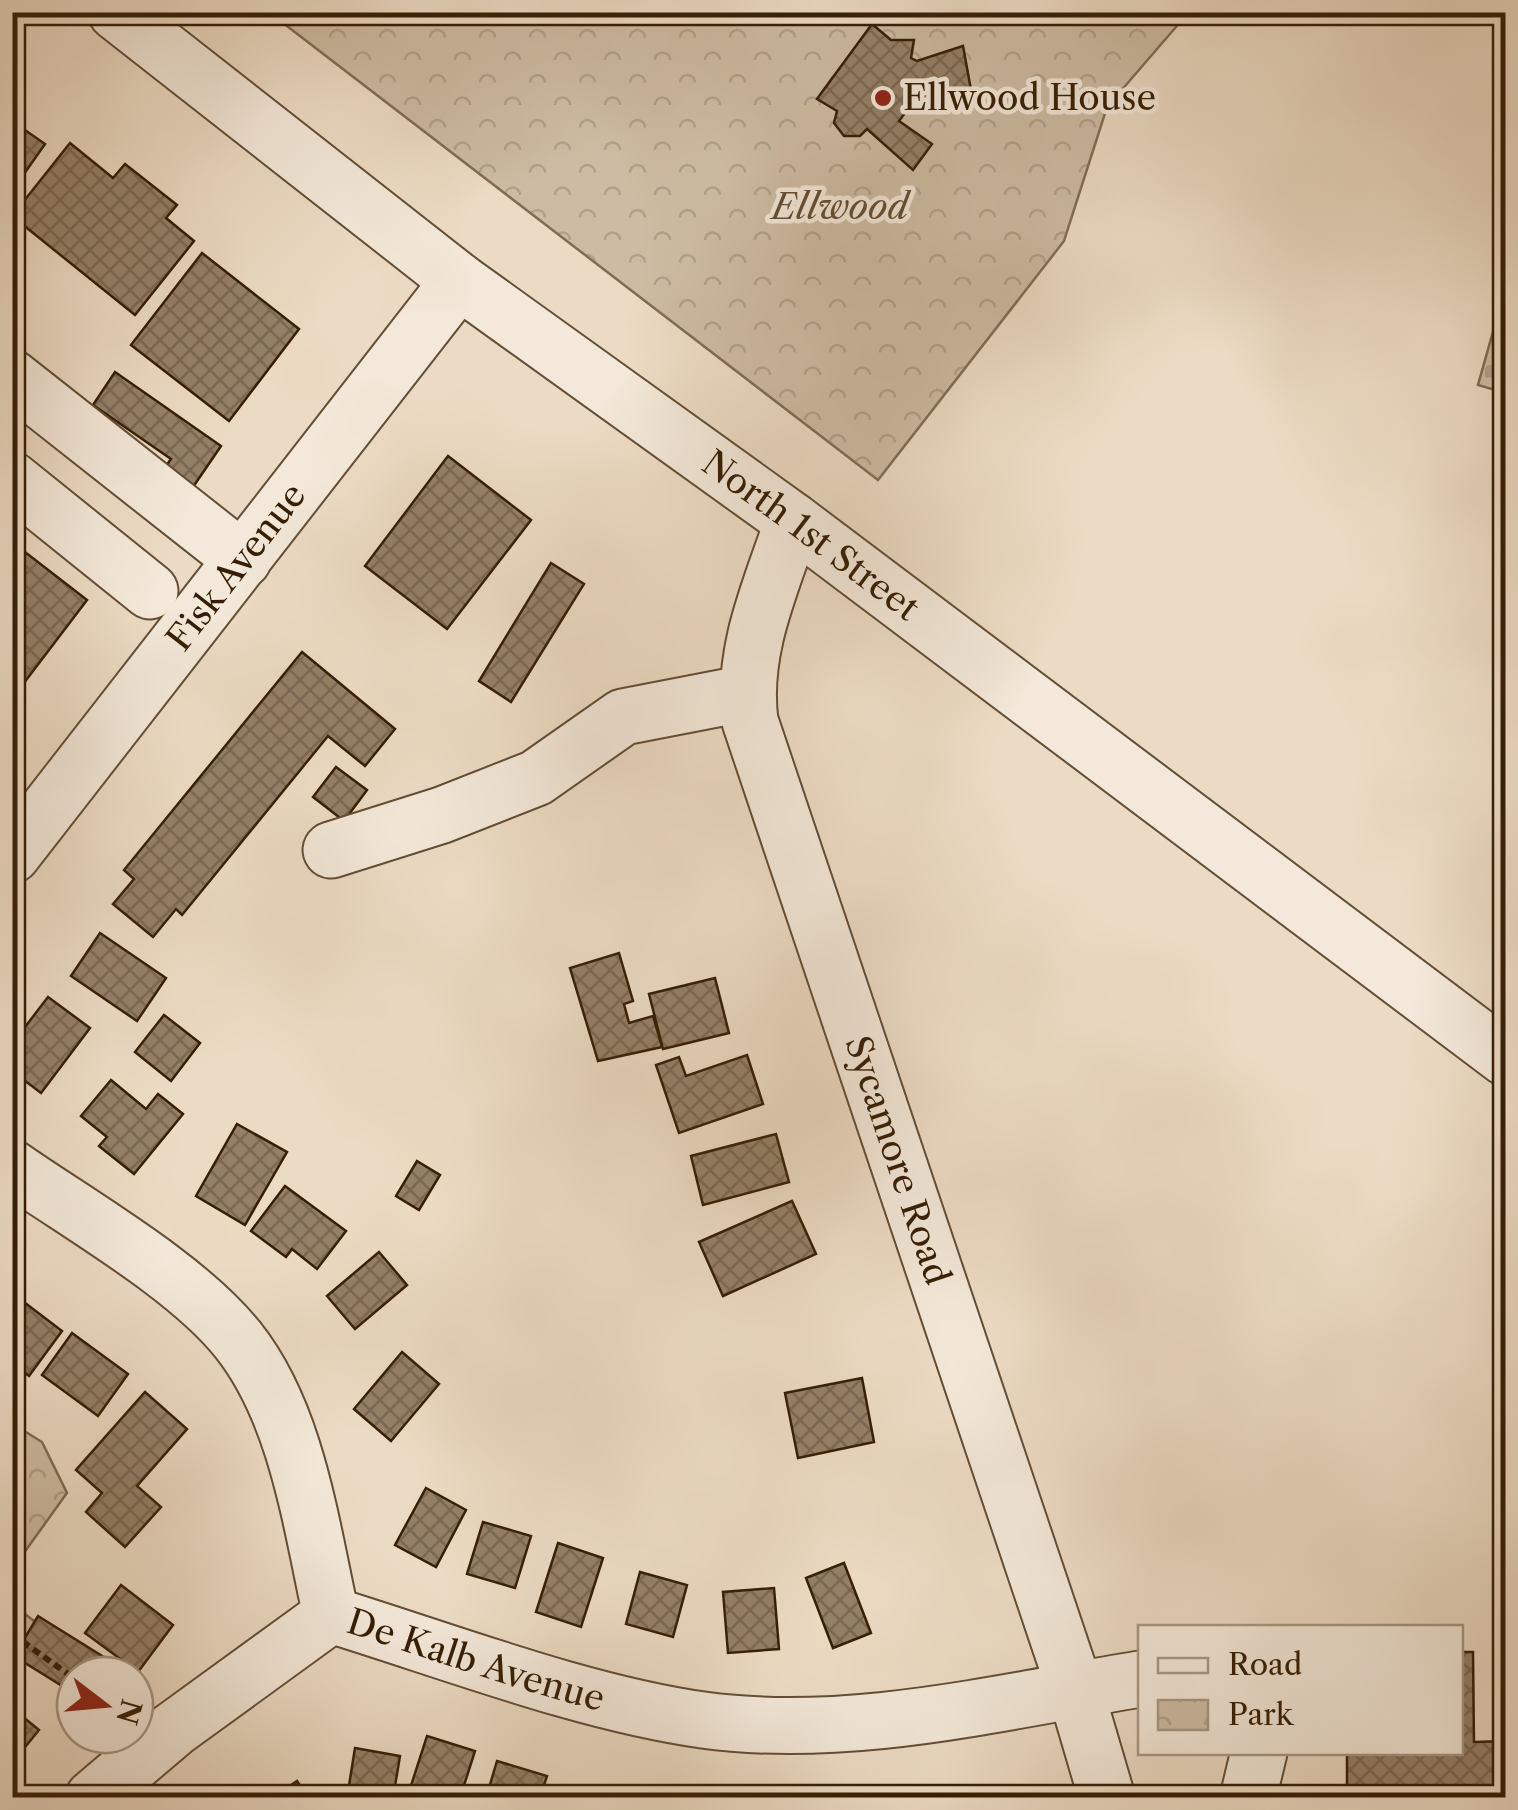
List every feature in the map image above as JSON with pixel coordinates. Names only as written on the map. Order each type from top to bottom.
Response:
[{"type":"street","name":"North 1st Street","points":[[116,12],[459,281],[793,521],[1506,1058]]},
{"type":"street","name":"Fisk Avenue","points":[[21,826],[242,560],[459,281]]},
{"type":"street","points":[[12,378],[242,560]]},
{"type":"street","points":[[12,480],[150,591]]},
{"type":"street","name":"Sycamore Road","points":[[793,521],[751,647],[747,693],[750,720],[1075,1690],[1107,1798]]},
{"type":"street","points":[[330,850],[442,815],[536,778],[623,717],[747,693]]},
{"type":"street","name":"De Kalb Avenue","points":[[12,1168],[168,1278],[217,1317],[240,1342],[283,1424],[331,1615],[561,1685],[705,1720],[790,1724],[880,1720],[1138,1678]]},
{"type":"street","points":[[93,1798],[174,1729],[331,1615]]},
{"type":"street","points":[[1248,1798],[1258,1755]]},
{"type":"path","points":[[12,1634],[55,1665]]},
{"type":"green space","name":"Ellwood","points":[[270,13],[1188,13],[1107,107],[1064,241],[878,480]]},
{"type":"green space","points":[[1505,289],[1506,393],[1478,385]]},
{"type":"green space","points":[[13,1424],[42,1442],[67,1493],[13,1568]]},
{"type":"green space","points":[[12,1604],[78,1655],[55,1655],[55,1680],[13,1647]]},
{"type":"building","name":"Ellwood House","points":[[872,24],[891,40],[914,40],[911,58],[917,61],[963,46],[971,90],[934,109],[914,101],[899,121],[932,144],[913,170],[867,129],[860,136],[844,136],[834,123],[837,111],[817,99]]},
{"type":"building","points":[[12,121],[45,144],[12,191]]},
{"type":"building","points":[[70,143],[113,178],[125,164],[177,205],[166,218],[194,241],[135,315],[12,216]]},
{"type":"building","points":[[202,253],[299,329],[229,421],[131,345]]},
{"type":"building","points":[[115,372],[221,446],[191,490],[163,470],[171,459],[93,405]]},
{"type":"building","points":[[448,456],[531,520],[447,629],[365,566]]},
{"type":"building","points":[[12,542],[87,600],[17,692],[12,689]]},
{"type":"building","points":[[551,563],[584,584],[511,702],[479,681]]},
{"type":"building","points":[[302,652],[395,729],[365,766],[328,736],[182,915],[176,909],[153,937],[113,904],[134,879],[124,870]]},
{"type":"building","points":[[336,767],[367,790],[344,821],[313,797]]},
{"type":"building","points":[[100,933],[166,978],[137,1021],[71,976]]},
{"type":"building","points":[[619,953],[633,1001],[624,1004],[629,1023],[653,1016],[662,1047],[598,1061],[570,968]]},
{"type":"building","points":[[715,978],[729,1033],[663,1049],[649,994]]},
{"type":"building","points":[[48,997],[90,1028],[41,1093],[12,1071],[12,1044]]},
{"type":"building","points":[[164,1015],[200,1043],[171,1081],[135,1052]]},
{"type":"building","points":[[747,1055],[763,1104],[679,1133],[656,1065],[679,1057],[686,1076]]},
{"type":"building","points":[[111,1080],[146,1109],[158,1094],[183,1114],[134,1174],[99,1146],[107,1137],[81,1116]]},
{"type":"building","points":[[237,1124],[287,1152],[245,1225],[196,1196]]},
{"type":"building","points":[[776,1134],[789,1182],[703,1205],[691,1156]]},
{"type":"building","points":[[417,1161],[440,1175],[419,1210],[396,1196]]},
{"type":"building","points":[[285,1186],[346,1231],[317,1269],[292,1249],[286,1257],[251,1231]]},
{"type":"building","points":[[792,1201],[816,1254],[723,1296],[699,1242]]},
{"type":"building","points":[[379,1252],[407,1285],[355,1329],[327,1296]]},
{"type":"building","points":[[12,1293],[62,1331],[29,1376],[12,1363]]},
{"type":"building","points":[[72,1333],[128,1374],[98,1416],[42,1375]]},
{"type":"building","points":[[402,1352],[439,1384],[391,1441],[354,1409]]},
{"type":"building","points":[[862,1378],[874,1442],[798,1458],[785,1393]]},
{"type":"building","points":[[145,1392],[187,1429],[137,1486],[161,1507],[125,1547],[86,1512],[102,1493],[76,1470]]},
{"type":"building","points":[[426,1488],[466,1510],[436,1567],[395,1545]]},
{"type":"building","points":[[483,1522],[531,1536],[515,1588],[467,1574]]},
{"type":"building","points":[[558,1543],[603,1558],[581,1627],[536,1612]]},
{"type":"building","points":[[844,1563],[871,1633],[833,1648],[806,1578]]},
{"type":"building","points":[[640,1572],[687,1585],[673,1637],[626,1624]]},
{"type":"building","points":[[121,1585],[173,1625],[151,1655],[115,1655],[85,1633]]},
{"type":"building","points":[[774,1588],[779,1649],[728,1653],[723,1592]]},
{"type":"building","points":[[38,1616],[100,1655],[55,1655],[55,1682],[14,1656]]},
{"type":"building","points":[[1463,1652],[1473,1652],[1474,1742],[1506,1741],[1506,1798],[1347,1798],[1347,1755],[1463,1755]]},
{"type":"building","points":[[12,1708],[39,1730],[12,1763]]},
{"type":"building","points":[[427,1736],[475,1751],[460,1798],[407,1798]]},
{"type":"building","points":[[355,1748],[400,1756],[393,1798],[347,1798]]},
{"type":"building","points":[[497,1761],[547,1776],[540,1798],[486,1798]]},
{"type":"building","points":[[297,1781],[308,1798],[272,1798]]},
{"type":"place","name":"Ellwood House","points":[[883,98]]}]
